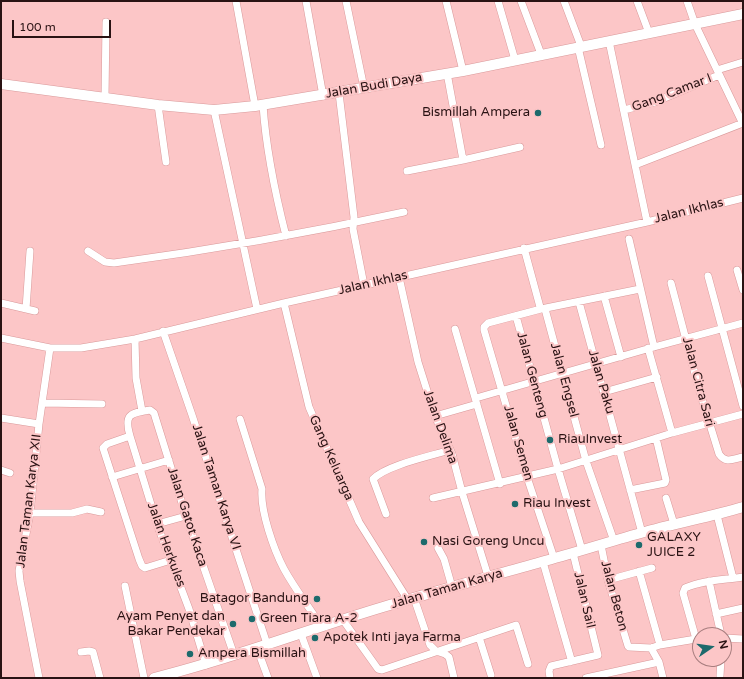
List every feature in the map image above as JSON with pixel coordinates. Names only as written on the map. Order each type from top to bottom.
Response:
[{"type":"street","points":[[236,1],[266,138],[278,205],[286,236]]},
{"type":"street","points":[[306,1],[322,96]]},
{"type":"street","points":[[346,1],[364,88]]},
{"type":"street","points":[[446,1],[464,71]]},
{"type":"street","points":[[498,1],[514,60]]},
{"type":"street","points":[[521,1],[540,54]]},
{"type":"street","points":[[564,1],[580,46],[601,146]]},
{"type":"street","points":[[637,1],[649,33]]},
{"type":"street","points":[[635,165],[743,124],[695,24],[687,1]]},
{"type":"street","name":"Jalan Budi Daya","points":[[1,84],[158,105],[214,110],[259,106],[464,71],[540,54],[743,14]]},
{"type":"street","points":[[105,98],[106,22]]},
{"type":"street","points":[[609,41],[647,222]]},
{"type":"street","name":"Gang Camar I","points":[[624,110],[655,102],[718,72],[743,62]]},
{"type":"street","points":[[447,73],[463,160]]},
{"type":"street","points":[[339,93],[354,216],[353,229],[364,285]]},
{"type":"street","points":[[158,105],[166,162]]},
{"type":"street","points":[[214,110],[257,309]]},
{"type":"street","points":[[407,171],[520,147]]},
{"type":"street","name":"Jalan Ikhlas","points":[[1,338],[50,348],[81,348],[135,339],[257,309],[524,248],[647,222],[743,198]]},
{"type":"street","points":[[88,251],[105,262],[114,263],[170,256],[243,244],[404,212]]},
{"type":"street","points":[[629,239],[657,377],[672,433]]},
{"type":"street","name":"Jalan Engsel","points":[[524,248],[540,307],[543,309],[562,373],[586,461],[614,541]]},
{"type":"street","points":[[26,309],[30,251]]},
{"type":"street","points":[[737,270],[743,290]]},
{"type":"street","points":[[708,276],[743,406]]},
{"type":"street","name":"Jalan Delima","points":[[399,277],[412,339],[435,416],[450,450],[488,576]]},
{"type":"street","name":"Jalan Citra Sari","points":[[671,283],[699,389],[719,454],[722,459],[727,460],[743,457]]},
{"type":"street","points":[[516,316],[640,289]]},
{"type":"street","points":[[604,296],[621,356]]},
{"type":"street","name":"Jalan Paku","points":[[579,302],[642,533]]},
{"type":"street","points":[[1,303],[35,311]]},
{"type":"street","name":"Gang Keluarga","points":[[284,303],[309,407],[359,522],[411,599],[430,645],[436,651]]},
{"type":"street","name":"Jalan Semen","points":[[516,316],[488,323],[484,327],[484,330],[527,477],[554,558]]},
{"type":"street","name":"Jalan Genteng","points":[[516,316],[558,470],[577,551]]},
{"type":"street","points":[[435,416],[477,401],[502,390],[651,347],[743,323]]},
{"type":"street","points":[[454,329],[477,401],[500,484]]},
{"type":"street","name":"Jalan Taman Karya VI","points":[[163,331],[192,415],[266,644]]},
{"type":"street","points":[[135,339],[136,378],[142,411]]},
{"type":"street","name":"Jalan Taman Karya XII","points":[[39,678],[20,580],[20,561],[30,513],[39,424],[50,348]]},
{"type":"street","points":[[604,392],[657,377]]},
{"type":"street","points":[[43,403],[102,404]]},
{"type":"street","name":"Jalan Gatot Kaca","points":[[142,411],[150,410],[154,413],[186,516],[234,655]]},
{"type":"street","name":"Jalan Herkules","points":[[142,411],[129,417],[127,420],[127,425],[157,524],[189,609],[206,665]]},
{"type":"street","points":[[433,498],[558,470],[672,433],[743,414]]},
{"type":"street","points":[[1,418],[39,424]]},
{"type":"street","points":[[240,419],[262,489],[261,498],[268,528],[284,569],[321,626]]},
{"type":"street","points":[[130,436],[104,446],[124,514],[143,568],[152,567],[171,560]]},
{"type":"street","points":[[630,490],[665,483],[666,480],[656,438]]},
{"type":"street","points":[[386,514],[373,478],[377,474],[391,468],[450,450]]},
{"type":"street","points":[[112,477],[169,460]]},
{"type":"street","points":[[1,470],[10,473]]},
{"type":"street","points":[[666,498],[674,524]]},
{"type":"street","name":"Jalan Taman Karya","points":[[154,678],[188,674],[206,665],[321,626],[488,576],[543,562],[674,524],[717,515],[743,507]]},
{"type":"street","points":[[30,513],[72,513],[87,509],[101,512]]},
{"type":"street","points":[[717,515],[733,578]]},
{"type":"street","points":[[157,524],[186,516]]},
{"type":"street","name":"Jalan Beton","points":[[601,545],[608,580],[629,647],[651,648]]},
{"type":"street","points":[[438,548],[444,559],[452,587]]},
{"type":"street","name":"Jalan Sail","points":[[570,662],[598,655],[577,551]]},
{"type":"street","points":[[543,562],[571,659],[570,662],[551,666],[549,671],[550,678]]},
{"type":"street","points":[[608,580],[652,568]]},
{"type":"street","points":[[639,571],[660,645]]},
{"type":"street","points":[[694,627],[683,593],[685,588],[709,581],[743,577]]},
{"type":"street","points":[[709,581],[719,627]]},
{"type":"street","points":[[125,586],[144,678]]},
{"type":"street","points":[[716,614],[743,608]]},
{"type":"street","points":[[343,620],[378,669],[382,670],[516,625],[528,664]]},
{"type":"street","points":[[301,634],[317,678]]},
{"type":"street","points":[[479,637],[491,675]]},
{"type":"street","points":[[732,638],[743,639]]},
{"type":"street","points":[[662,678],[659,662],[651,648],[660,645],[692,640]]},
{"type":"street","points":[[257,648],[268,678]]},
{"type":"street","points":[[436,651],[449,657],[454,678]]},
{"type":"street","points":[[81,652],[93,652],[100,678]]},
{"type":"street","points":[[586,678],[659,662]]},
{"type":"street","points":[[720,676],[721,667]]},
{"type":"place","name":"Bismillah Ampera","points":[[538,113]]},
{"type":"place","name":"RiauInvest","points":[[550,440]]},
{"type":"place","name":"Riau Invest","points":[[515,504]]},
{"type":"place","name":"Nasi Goreng Uncu","points":[[424,542]]},
{"type":"place","name":"GALAXY JUICE 2","points":[[639,545]]},
{"type":"place","name":"Batagor Bandung","points":[[317,599]]},
{"type":"place","name":"Green Tiara A-2","points":[[252,619]]},
{"type":"place","name":"Ayam Penyet dan Bakar Pendekar","points":[[233,624]]},
{"type":"place","name":"Apotek Inti jaya Farma","points":[[315,638]]},
{"type":"place","name":"Ampera Bismillah","points":[[190,654]]}]
